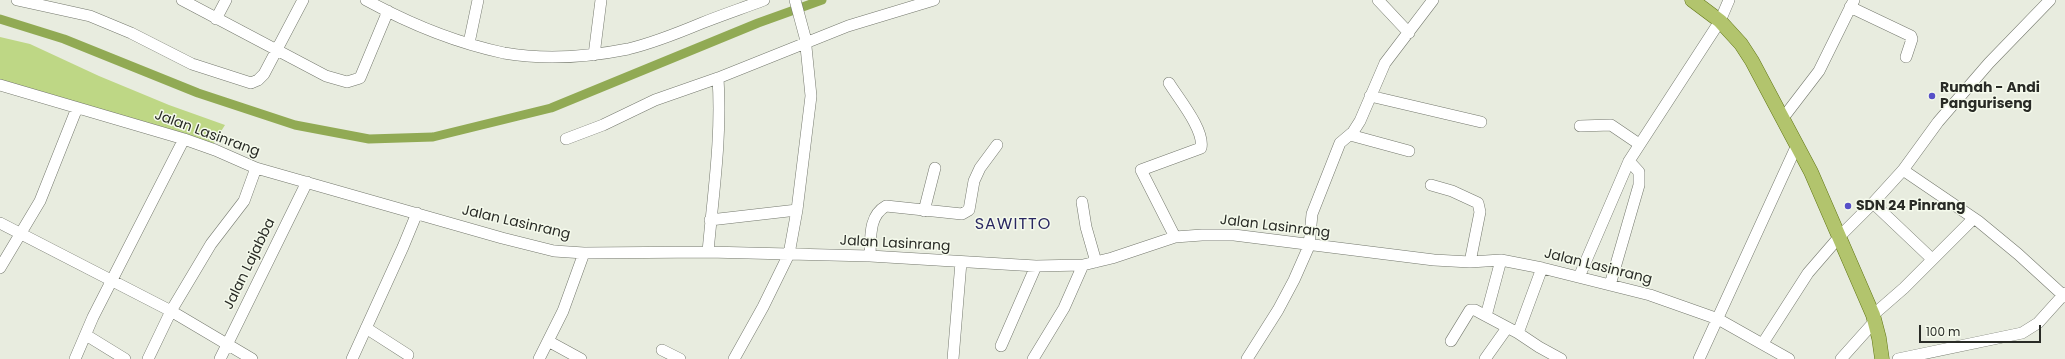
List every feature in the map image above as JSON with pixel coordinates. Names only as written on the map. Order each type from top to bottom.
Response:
[{"type":"main road","points":[[1692,0],[1720,21],[1745,49],[1783,118],[1840,236],[1874,318],[1882,359]]},
{"type":"street","points":[[17,0],[90,16],[131,33],[192,64],[253,83],[261,78],[303,0]]},
{"type":"street","points":[[182,0],[276,51],[336,80],[347,82],[356,80],[362,73],[388,11]]},
{"type":"street","points":[[216,19],[226,0]]},
{"type":"street","points":[[469,43],[478,0]]},
{"type":"street","points":[[594,55],[601,0]]},
{"type":"street","points":[[373,2],[388,11],[469,43],[505,53],[529,56],[594,55],[629,49],[666,37],[764,0]]},
{"type":"street","points":[[734,359],[763,307],[789,254],[797,210],[811,96],[805,39],[795,0]]},
{"type":"street","points":[[566,139],[603,125],[656,100],[718,78],[805,39],[934,0]]},
{"type":"street","points":[[1378,0],[1408,33]]},
{"type":"street","points":[[1247,359],[1278,310],[1294,280],[1308,246],[1312,214],[1340,143],[1350,135],[1360,121],[1382,68],[1433,0]]},
{"type":"street","points":[[1579,276],[1629,161],[1720,21],[1729,0]]},
{"type":"street","points":[[1763,343],[1804,279],[1840,236],[1903,170],[1938,122],[2000,51],[2050,0]]},
{"type":"street","points":[[1783,118],[1819,71],[1852,4],[1911,36],[1912,39],[1906,57]]},
{"type":"street","points":[[708,252],[710,220],[719,146],[720,111],[718,78]]},
{"type":"street","points":[[1169,83],[1196,126],[1202,140],[1201,148],[1140,170],[1175,237]]},
{"type":"street","name":"Jalan Lasinrang","points":[[0,85],[184,139],[215,150],[256,168],[517,242],[554,251],[584,253],[708,252],[870,256],[1036,266],[1083,266],[1175,237],[1210,234],[1234,235],[1308,246],[1434,260],[1470,262],[1501,260],[1579,276],[1650,295],[1718,319],[1789,359]]},
{"type":"street","points":[[1370,96],[1482,122]]},
{"type":"street","points":[[0,268],[40,201],[77,108]]},
{"type":"street","points":[[1580,126],[1611,125],[1639,144]]},
{"type":"street","points":[[1350,135],[1409,151]]},
{"type":"street","points":[[75,359],[112,280],[184,139]]},
{"type":"street","points":[[1699,359],[1797,145]]},
{"type":"street","points":[[870,256],[873,222],[879,210],[886,206],[962,214],[969,210],[974,180],[980,168],[996,146]]},
{"type":"street","points":[[1610,285],[1639,185],[1639,172],[1629,161]]},
{"type":"street","points":[[148,359],[171,311],[211,244],[244,202],[256,168]]},
{"type":"street","points":[[924,211],[935,168]]},
{"type":"street","points":[[1898,359],[1912,358],[2022,333],[2038,323],[2064,295],[2018,254],[1974,219],[1903,170]]},
{"type":"street","name":"Jalan Lajabba","points":[[220,359],[307,182]]},
{"type":"street","points":[[1431,186],[1452,191],[1478,203],[1480,212],[1470,262]]},
{"type":"street","points":[[1082,202],[1086,227],[1096,262]]},
{"type":"street","points":[[1873,203],[1932,259]]},
{"type":"street","points":[[710,220],[797,210]]},
{"type":"street","points":[[352,359],[404,247],[417,213]]},
{"type":"street","points":[[1841,359],[1874,318],[1974,219]]},
{"type":"street","points":[[0,222],[171,311],[226,345],[252,359]]},
{"type":"street","points":[[539,359],[563,311],[584,253]]},
{"type":"street","points":[[1486,316],[1501,260]]},
{"type":"street","points":[[953,359],[961,262]]},
{"type":"street","points":[[1001,346],[1036,266]]},
{"type":"street","points":[[1033,359],[1064,308],[1083,266]]},
{"type":"street","points":[[1518,333],[1542,268]]},
{"type":"street","points":[[1451,341],[1470,310],[1474,310],[1518,333],[1539,347],[1562,359]]},
{"type":"street","points":[[366,328],[408,355]]},
{"type":"street","points":[[1485,359],[1507,328]]},
{"type":"street","points":[[86,335],[125,359]]},
{"type":"street","points":[[548,341],[581,359]]},
{"type":"street","points":[[662,350],[680,359]]},
{"type":"green space","points":[[0,37],[30,44],[99,76],[169,105],[225,125],[208,152],[0,88]]},
{"type":"waterway","points":[[0,19],[64,39],[198,93],[295,125],[369,139],[433,137],[551,108],[758,23],[822,0]]},
{"type":"place","name":"Rumah - Andi Panguriseng","points":[[1932,96]]},
{"type":"place","name":"SDN 24 Pinrang","points":[[1848,206]]},
{"type":"district","name":"SAWITTO","points":[[1013,225]]}]
